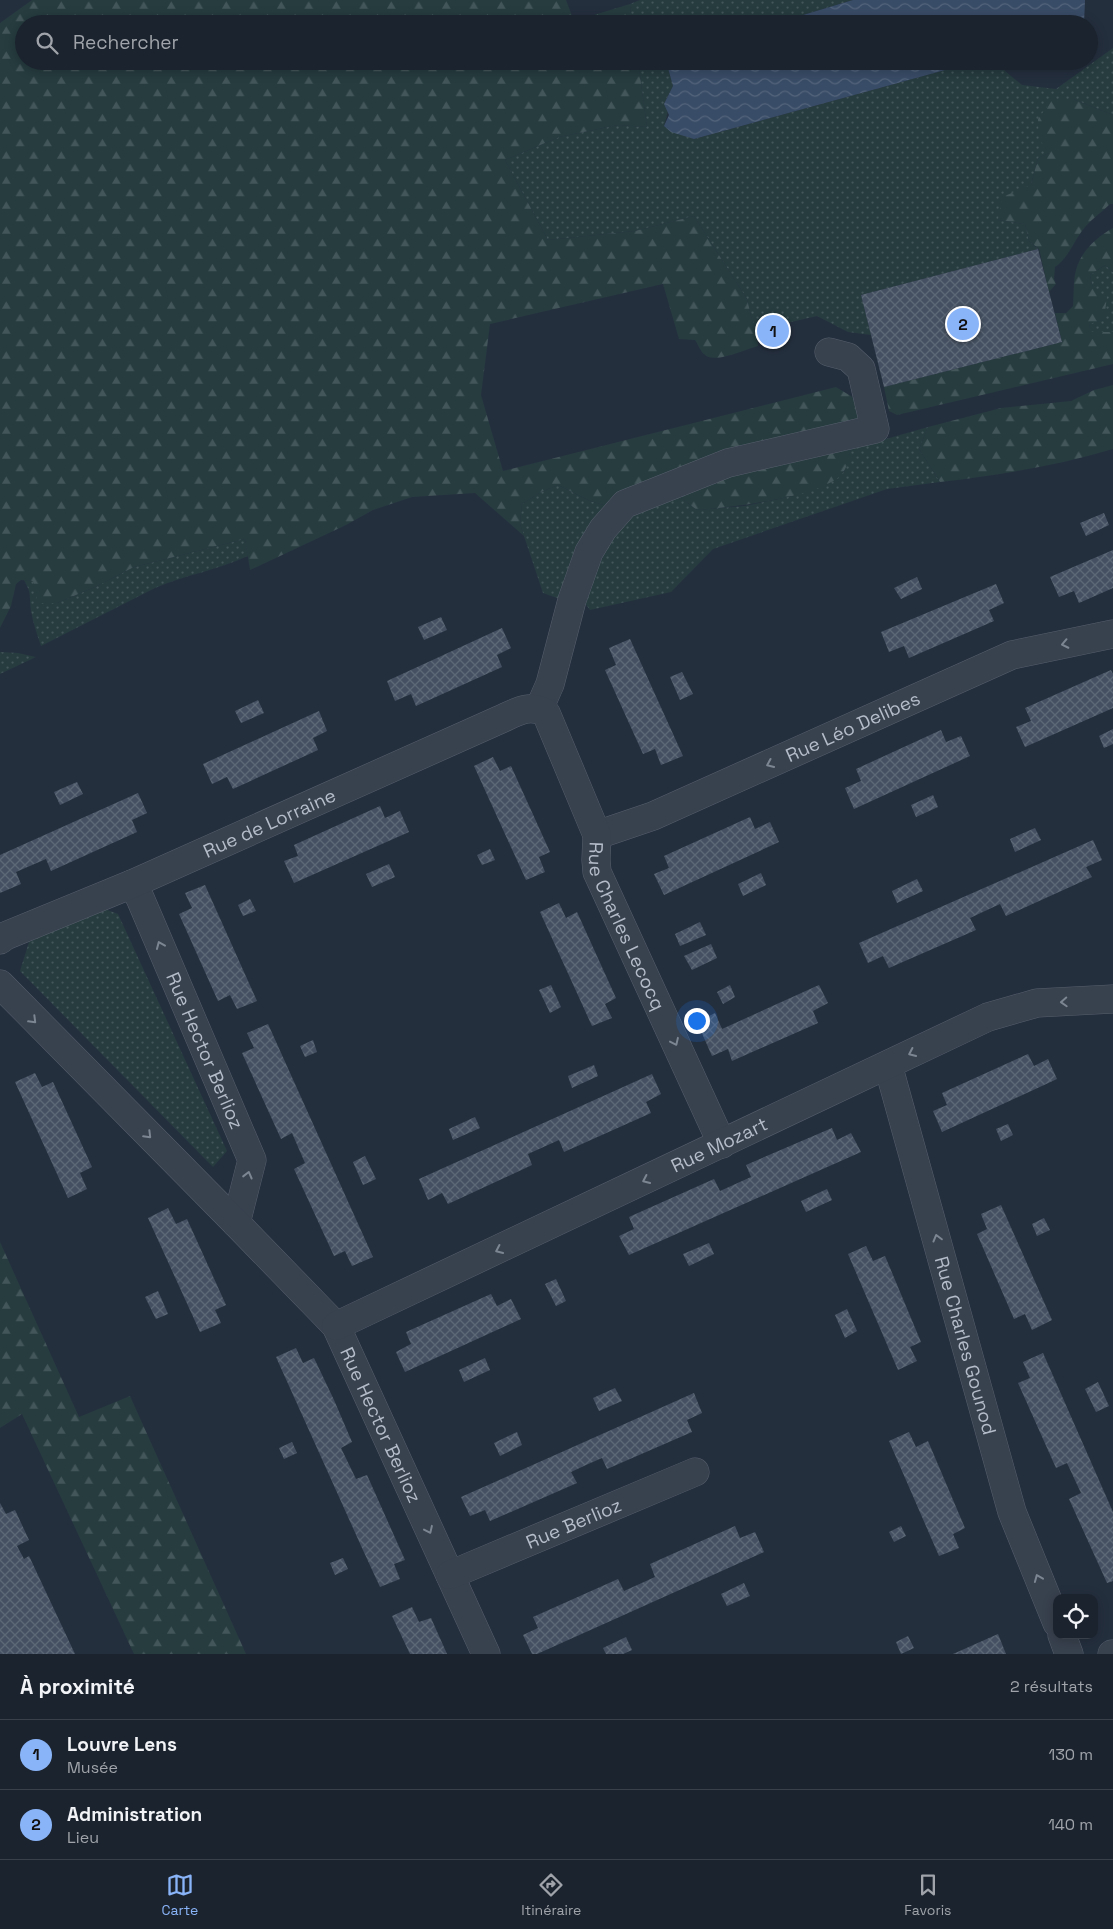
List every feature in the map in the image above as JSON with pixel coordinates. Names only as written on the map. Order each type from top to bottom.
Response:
[{"type":"street","points":[[539,709],[550,684],[572,600],[589,552],[603,529],[625,504],[728,463],[875,429],[861,369],[848,357],[829,352]]},
{"type":"street","name":"Rue Léo Delibes","points":[[598,835],[653,816],[1012,655],[1113,634]]},
{"type":"street","name":"Rue de Lorraine","points":[[0,940],[5,936],[132,884],[527,708],[539,709]]},
{"type":"street","name":"Rue Charles Lecocq","points":[[539,709],[546,713],[598,835],[596,860],[598,872],[722,1144]]},
{"type":"street","name":"Rue Hector Berlioz","points":[[132,884],[140,898],[252,1160],[236,1223]]},
{"type":"street","name":"Rue Hector Berlioz","points":[[0,984],[336,1326],[486,1654]]},
{"type":"street","name":"Rue Mozart","points":[[336,1326],[988,1017],[1037,1003],[1113,999]]},
{"type":"street","name":"Rue Charles Gounod","points":[[888,1065],[1012,1512],[1053,1613]]},
{"type":"street","name":"Rue Berlioz","points":[[450,1575],[696,1472]]},
{"type":"street","points":[[1063,1639],[1069,1654]]},
{"type":"green space","points":[[32,0],[566,0],[572,15],[15,15],[15,70],[639,70],[647,127],[618,125],[559,137],[505,160],[548,240],[635,231],[694,216],[747,299],[752,320],[757,330],[758,346],[715,358],[704,354],[695,340],[679,339],[663,284],[490,324],[481,395],[503,471],[836,387],[854,398],[859,422],[607,506],[590,501],[558,485],[541,492],[522,504],[520,524],[524,536],[475,493],[412,497],[373,510],[346,525],[250,570],[245,539],[134,567],[95,587],[57,603],[38,603],[33,581],[21,580],[16,584],[11,606],[0,628],[0,23]]},
{"type":"green space","points":[[640,0],[853,0],[803,15],[631,15],[630,4]]},
{"type":"green space","points":[[630,4],[631,15],[594,15]]},
{"type":"green space","points":[[1113,48],[1113,115],[1073,99],[1049,153],[1038,158],[1031,185],[998,220],[1025,224],[1029,241],[1038,249],[861,295],[871,335],[848,332],[817,316],[757,330],[752,320],[747,299],[694,216],[635,231],[548,240],[505,160],[559,137],[618,125],[647,127],[639,70],[669,70],[673,86],[664,104],[668,111],[664,126],[694,139],[945,70],[1004,70],[1022,85],[1056,89],[1082,70],[1098,70],[1098,59]]},
{"type":"green space","points":[[1073,99],[1113,115],[1113,204],[1110,204],[1086,226],[1068,253],[1055,267],[1054,279],[1056,284],[1049,292],[1039,249],[1029,241],[1025,224],[998,220],[1002,197],[1031,185],[1038,158],[1049,153],[1039,139],[1038,119],[1052,100]]},
{"type":"green space","points":[[1113,228],[1113,272],[1105,265],[1090,275],[1094,289],[1107,296],[1104,320],[1089,324],[1091,332],[1113,332],[1113,364],[897,415],[889,411],[884,387],[1062,342],[1055,313],[1066,313],[1073,306],[1075,274],[1078,263],[1096,240]]},
{"type":"green space","points":[[1105,265],[1113,272],[1113,332],[1090,332],[1089,323],[1104,320],[1090,275]]},
{"type":"green space","points":[[1113,385],[1113,449],[1027,469],[940,482],[919,449],[928,427],[1001,408],[1071,401],[1094,390]]},
{"type":"green space","points":[[928,427],[919,449],[940,482],[887,489],[713,549],[671,592],[590,610],[585,603],[599,564],[619,530],[638,509],[655,499],[673,492],[697,510],[744,506],[793,496],[844,472],[851,449]]},
{"type":"green space","points":[[851,449],[844,471],[835,480],[819,488],[776,500],[697,510],[673,492],[740,471]]},
{"type":"green space","points":[[558,485],[590,501],[607,506],[560,599],[543,593],[520,524],[522,504],[541,492]]},
{"type":"green space","points":[[245,539],[248,556],[155,588],[41,646],[32,615],[29,592],[24,580],[33,581],[57,603],[95,587],[134,567]]},
{"type":"green space","points":[[0,652],[18,653],[36,657],[0,674]]},
{"type":"green space","points":[[102,908],[118,914],[227,1151],[213,1167],[20,971],[29,942]]},
{"type":"green space","points":[[0,1242],[79,1417],[130,1396],[246,1654],[134,1654],[22,1414],[0,1428]]},
{"type":"water","points":[[853,0],[1085,0],[1084,15],[803,15]]},
{"type":"water","points":[[669,70],[945,70],[694,139],[671,132],[664,126],[669,115],[664,104],[673,86]]},
{"type":"building","points":[[1038,249],[1062,342],[884,387],[861,295]]},
{"type":"building","points":[[1104,513],[1109,525],[1086,536],[1080,523]]},
{"type":"building","points":[[1113,550],[1113,588],[1079,603],[1074,591],[1059,597],[1050,577]]},
{"type":"building","points":[[917,577],[922,589],[901,599],[894,588]]},
{"type":"building","points":[[996,584],[1004,603],[989,610],[994,621],[909,658],[904,646],[889,652],[881,632]]},
{"type":"building","points":[[441,617],[447,630],[424,640],[418,627]]},
{"type":"building","points":[[502,628],[511,648],[497,655],[502,667],[416,706],[411,694],[395,701],[387,681]]},
{"type":"building","points":[[630,639],[683,756],[661,765],[655,749],[643,754],[605,670],[616,665],[609,648]]},
{"type":"building","points":[[1111,670],[1113,674],[1113,708],[1025,747],[1016,727],[1031,721],[1025,708]]},
{"type":"building","points":[[682,672],[693,694],[680,700],[670,677]]},
{"type":"building","points":[[258,700],[264,713],[241,723],[235,711]]},
{"type":"building","points":[[319,711],[327,731],[313,738],[318,750],[233,789],[227,777],[212,784],[203,764]]},
{"type":"building","points":[[1113,729],[1113,744],[1104,748],[1099,736]]},
{"type":"building","points":[[941,730],[946,742],[961,736],[970,756],[854,809],[845,788],[861,781],[856,769]]},
{"type":"building","points":[[493,757],[500,771],[511,766],[550,852],[539,857],[545,872],[526,880],[474,766]]},
{"type":"building","points":[[77,782],[83,794],[60,805],[54,792]]},
{"type":"building","points":[[138,793],[147,813],[132,820],[137,832],[51,871],[46,859],[16,872],[21,884],[0,893],[0,855]]},
{"type":"building","points":[[933,795],[938,807],[916,817],[911,805]]},
{"type":"building","points":[[380,806],[385,818],[400,811],[409,832],[294,883],[284,861],[298,856],[294,845]]},
{"type":"building","points":[[750,817],[755,829],[770,822],[779,842],[664,895],[654,874],[669,868],[664,856]]},
{"type":"building","points":[[1035,828],[1041,840],[1015,852],[1010,839]]},
{"type":"building","points":[[1093,840],[1102,860],[1086,867],[1092,877],[1006,916],[1000,904],[970,918],[976,930],[889,968],[883,956],[868,963],[859,943]]},
{"type":"building","points":[[490,849],[495,860],[482,865],[477,855]]},
{"type":"building","points":[[389,864],[395,877],[372,887],[366,874]]},
{"type":"building","points":[[761,873],[766,885],[743,896],[738,884]]},
{"type":"building","points":[[917,879],[923,891],[897,903],[892,891]]},
{"type":"building","points":[[205,885],[257,1001],[237,1009],[230,995],[218,1001],[179,914],[192,908],[185,893]]},
{"type":"building","points":[[250,899],[256,911],[243,916],[238,905]]},
{"type":"building","points":[[559,903],[566,918],[577,912],[616,998],[605,1004],[612,1018],[592,1026],[540,912]]},
{"type":"building","points":[[700,922],[706,935],[680,946],[675,934]]},
{"type":"building","points":[[711,944],[717,958],[692,970],[684,956]]},
{"type":"building","points":[[551,985],[561,1007],[550,1013],[539,990]]},
{"type":"building","points":[[730,985],[735,997],[723,1004],[717,992]]},
{"type":"building","points":[[819,985],[828,1003],[813,1011],[818,1023],[732,1061],[728,1049],[712,1056],[697,1022],[715,1013],[722,1029]]},
{"type":"building","points":[[268,1024],[373,1257],[352,1266],[345,1251],[334,1256],[294,1169],[305,1163],[292,1133],[281,1139],[242,1053],[254,1048],[247,1033]]},
{"type":"building","points":[[313,1040],[317,1052],[305,1057],[300,1046]]},
{"type":"building","points":[[1028,1054],[1034,1066],[1048,1059],[1057,1079],[942,1132],[933,1111],[947,1105],[942,1093]]},
{"type":"building","points":[[594,1065],[598,1076],[572,1088],[568,1076]]},
{"type":"building","points":[[35,1073],[42,1087],[53,1082],[92,1167],[80,1173],[87,1189],[68,1198],[15,1082]]},
{"type":"building","points":[[652,1074],[661,1094],[646,1102],[651,1113],[564,1152],[559,1140],[528,1154],[532,1165],[448,1204],[442,1193],[428,1200],[419,1179]]},
{"type":"building","points":[[475,1117],[480,1128],[453,1140],[449,1129]]},
{"type":"building","points":[[1008,1124],[1013,1135],[1001,1141],[996,1129]]},
{"type":"building","points":[[832,1128],[837,1140],[851,1133],[861,1152],[629,1255],[619,1236],[634,1229],[629,1217],[714,1179],[720,1191],[751,1177],[746,1165]]},
{"type":"building","points":[[365,1156],[376,1179],[363,1185],[353,1162]]},
{"type":"building","points":[[827,1189],[832,1200],[806,1212],[801,1201]]},
{"type":"building","points":[[1001,1205],[1052,1320],[1032,1330],[1025,1314],[1014,1319],[977,1234],[987,1229],[981,1214]]},
{"type":"building","points":[[168,1208],[176,1224],[187,1219],[226,1305],[215,1310],[221,1323],[200,1332],[148,1218]]},
{"type":"building","points":[[1044,1218],[1050,1230],[1037,1236],[1032,1224]]},
{"type":"building","points":[[709,1243],[714,1254],[689,1266],[683,1254]]},
{"type":"building","points":[[866,1246],[873,1261],[885,1256],[921,1342],[910,1347],[917,1361],[898,1370],[848,1254]]},
{"type":"building","points":[[556,1279],[566,1301],[556,1306],[545,1284]]},
{"type":"building","points":[[158,1291],[168,1314],[156,1319],[145,1297]]},
{"type":"building","points":[[491,1294],[497,1306],[511,1299],[521,1319],[405,1372],[396,1352],[411,1344],[406,1332]]},
{"type":"building","points":[[847,1309],[857,1331],[845,1338],[835,1315]]},
{"type":"building","points":[[296,1348],[303,1363],[314,1358],[352,1442],[341,1448],[356,1479],[367,1475],[405,1560],[394,1564],[400,1579],[380,1587],[276,1357]]},
{"type":"building","points":[[1043,1353],[1113,1512],[1113,1581],[1107,1583],[1069,1499],[1081,1493],[1067,1463],[1056,1468],[1018,1383],[1030,1378],[1023,1362]]},
{"type":"building","points":[[485,1358],[490,1370],[464,1382],[459,1370]]},
{"type":"building","points":[[1098,1382],[1109,1406],[1096,1412],[1085,1389]]},
{"type":"building","points":[[615,1388],[622,1401],[599,1411],[593,1398]]},
{"type":"building","points":[[694,1393],[702,1413],[687,1420],[692,1432],[607,1469],[602,1458],[586,1465],[571,1472],[577,1483],[490,1521],[485,1510],[470,1516],[461,1497]]},
{"type":"building","points":[[517,1432],[522,1445],[500,1456],[494,1443]]},
{"type":"building","points":[[909,1432],[916,1447],[928,1441],[965,1528],[953,1534],[959,1548],[939,1556],[889,1441]]},
{"type":"building","points":[[292,1442],[297,1453],[284,1459],[279,1448]]},
{"type":"building","points":[[0,1503],[6,1514],[15,1510],[29,1540],[17,1546],[24,1559],[29,1556],[75,1654],[0,1654]]},
{"type":"building","points":[[735,1526],[740,1538],[755,1532],[764,1552],[537,1654],[532,1654],[523,1635],[538,1628],[533,1617],[618,1579],[624,1591],[655,1577],[650,1564]]},
{"type":"building","points":[[901,1526],[906,1536],[894,1542],[889,1532]]},
{"type":"building","points":[[343,1558],[348,1569],[335,1575],[330,1563]]},
{"type":"building","points":[[744,1583],[750,1596],[727,1606],[721,1594]]},
{"type":"building","points":[[412,1607],[419,1622],[431,1618],[447,1654],[410,1654],[392,1616]]},
{"type":"building","points":[[998,1634],[1006,1654],[953,1654]]},
{"type":"building","points":[[908,1636],[914,1648],[901,1654],[896,1642]]},
{"type":"building","points":[[626,1637],[632,1650],[623,1654],[606,1654],[603,1648]]},
{"type":"place","name":"Administration","points":[[963,324]]},
{"type":"place","name":"Louvre Lens","points":[[773,331]]}]
